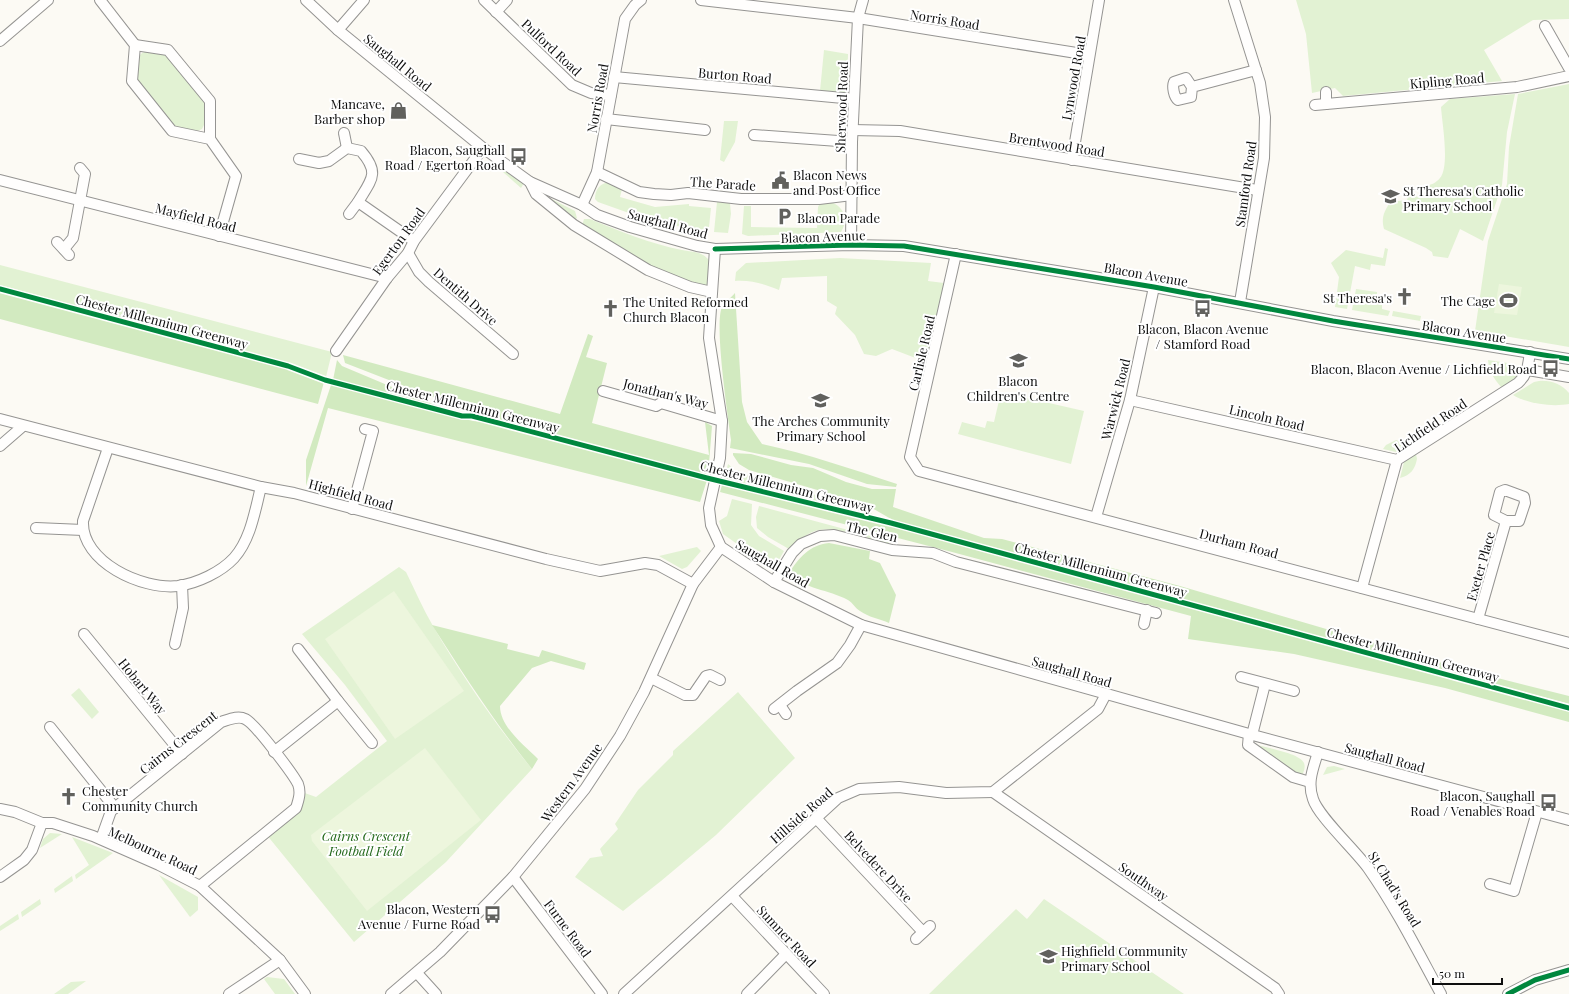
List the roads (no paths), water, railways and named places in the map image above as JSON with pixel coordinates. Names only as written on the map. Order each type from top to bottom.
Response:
[{"type":"street","points":[[0,41],[48,0]]},
{"type":"street","points":[[100,0],[135,45],[132,81],[172,131],[210,139]]},
{"type":"street","name":"Saughall Road","points":[[306,0],[338,30],[483,148],[530,182],[582,205],[597,215],[630,227],[697,246],[715,249],[709,338],[722,421],[720,458],[709,508],[711,525],[721,547],[774,582],[861,626],[1250,734],[1569,820]]},
{"type":"street","points":[[338,30],[364,0]]},
{"type":"street","name":"Pulford Road","points":[[484,0],[572,85],[591,93],[611,95]]},
{"type":"street","points":[[496,12],[507,0]]},
{"type":"street","name":"Norris Road","points":[[582,205],[597,172],[625,20],[635,4],[641,0]]},
{"type":"street","name":"Norris Road","points":[[701,0],[858,18],[1089,55]]},
{"type":"street","name":"Sherwood Road","points":[[851,245],[852,130],[858,18],[863,0]]},
{"type":"street","name":"Lynwood Road","points":[[1072,160],[1099,0]]},
{"type":"street","name":"Stamford Road","points":[[1234,0],[1260,83],[1265,117],[1264,158],[1240,302]]},
{"type":"street","points":[[1545,26],[1569,68]]},
{"type":"street","points":[[135,45],[168,50],[210,101],[210,139],[236,176],[219,236]]},
{"type":"street","points":[[1192,87],[1256,70]]},
{"type":"street","name":"Kipling Road","points":[[1315,105],[1517,87],[1569,76]]},
{"type":"street","name":"Burton Road","points":[[614,77],[854,99]]},
{"type":"street","points":[[1326,92],[1326,104]]},
{"type":"street","points":[[606,119],[706,130]]},
{"type":"street","name":"Brentwood Road","points":[[852,130],[900,131],[1258,190]]},
{"type":"street","points":[[344,133],[347,148]]},
{"type":"street","points":[[754,135],[852,142]]},
{"type":"street","points":[[299,158],[319,163],[329,161],[347,148],[360,151],[373,168],[373,177],[349,214]]},
{"type":"street","name":"Egerton Road","points":[[336,351],[387,278],[408,253],[414,241],[483,148]]},
{"type":"street","points":[[63,249],[73,238],[86,171]]},
{"type":"street","name":"The Parade","points":[[597,172],[639,192],[654,194],[671,195],[688,193],[741,199],[819,199],[852,195]]},
{"type":"street","name":"Mayfield Road","points":[[0,180],[387,278]]},
{"type":"street","points":[[530,182],[536,194],[574,225],[648,270],[690,287],[712,292]]},
{"type":"street","points":[[358,202],[414,241]]},
{"type":"street","name":"Blacon Avenue","points":[[715,249],[851,245],[904,246],[1154,286],[1333,321],[1569,359]]},
{"type":"street","name":"Dentith Drive","points":[[408,253],[419,272],[429,282],[513,354]]},
{"type":"street","name":"Carlisle Road","points":[[910,457],[956,254]]},
{"type":"street","name":"Warwick Road","points":[[1096,517],[1130,400],[1154,286]]},
{"type":"street","points":[[1530,352],[1528,370],[1569,376]]},
{"type":"street","name":"Lichfield Road","points":[[1362,588],[1397,460],[1518,383],[1524,378],[1528,370]]},
{"type":"street","name":"Jonathan's Way","points":[[603,391],[656,406],[661,404],[722,421]]},
{"type":"street","name":"Lincoln Road","points":[[1130,400],[1397,460]]},
{"type":"street","name":"Highfield Road","points":[[0,419],[261,487],[294,492],[600,571],[644,563],[658,565],[693,584]]},
{"type":"street","points":[[0,446],[23,426]]},
{"type":"street","points":[[352,508],[373,431],[365,429]]},
{"type":"street","points":[[108,448],[83,521],[83,530],[86,540],[93,551],[115,570],[140,581],[177,586],[201,579],[222,568],[235,557],[244,543],[261,487]]},
{"type":"street","name":"Durham Road","points":[[910,457],[919,471],[1096,517],[1292,571],[1569,643]]},
{"type":"street","name":"Exeter Place","points":[[1478,619],[1506,521]]},
{"type":"street","points":[[37,527],[83,530]]},
{"type":"street","name":"The Glen","points":[[774,582],[792,553],[801,544],[811,539],[834,535],[892,550],[933,553],[956,562],[1151,611],[1144,624]]},
{"type":"street","name":"Western Avenue","points":[[391,994],[417,973],[513,877],[585,789],[620,736],[650,678],[693,584],[721,547]]},
{"type":"street","points":[[174,644],[182,608],[182,584]]},
{"type":"street","points":[[786,714],[777,707],[837,663],[861,626]]},
{"type":"street","name":"Hobart Way","points":[[84,634],[182,754]]},
{"type":"street","points":[[298,649],[372,743]]},
{"type":"street","points":[[650,678],[685,695],[693,695],[706,676],[710,675],[720,680]]},
{"type":"street","points":[[1241,677],[1294,691]]},
{"type":"street","points":[[1265,684],[1248,745],[1292,777],[1310,782]]},
{"type":"street","points":[[993,792],[1098,709],[1106,694]]},
{"type":"street","points":[[274,752],[338,701]]},
{"type":"street","name":"Cairns Crescent","points":[[101,839],[111,812],[115,808],[221,722],[233,718],[245,718],[274,752],[298,785],[300,797],[296,808],[200,886]]},
{"type":"street","points":[[50,727],[115,808]]},
{"type":"street","name":"St Chad's Road","points":[[1318,752],[1309,786],[1313,802],[1357,853],[1383,889],[1441,994]]},
{"type":"street","name":"Hillside Road","points":[[624,994],[838,798],[860,789],[899,787],[946,793],[993,792]]},
{"type":"street","name":"Southway","points":[[993,792],[1275,988],[1279,994]]},
{"type":"street","name":"Melbourne Road","points":[[0,809],[15,812],[42,823],[53,823],[101,839],[159,865],[200,886],[280,960],[305,994]]},
{"type":"street","points":[[1490,884],[1514,891],[1537,812]]},
{"type":"street","name":"Belvedere Drive","points":[[816,818],[923,932]]},
{"type":"street","points":[[0,877],[24,860],[32,850],[42,823]]},
{"type":"street","name":"Furne Road","points":[[513,877],[602,994]]},
{"type":"street","name":"Sumner Road","points":[[732,896],[824,994]]},
{"type":"street","points":[[747,994],[786,954]]},
{"type":"street","points":[[229,994],[280,960]]},
{"type":"street","points":[[1508,994],[1535,980],[1569,970]]},
{"type":"street","points":[[417,973],[436,994]]},
{"type":"place","name":"Mancave, Barber shop","points":[[398,110]]},
{"type":"place","name":"Blacon, Saughall Road / Egerton Road","points":[[518,156]]},
{"type":"place","name":"Blacon News and Post Office","points":[[780,181]]},
{"type":"place","name":"St Theresa's Catholic Primary School","points":[[1390,197]]},
{"type":"place","name":"Blacon Parade","points":[[784,217]]},
{"type":"place","name":"St Theresa's","points":[[1405,297]]},
{"type":"place","name":"The Cage","points":[[1508,300]]},
{"type":"place","name":"The United Reformed Church Blacon","points":[[610,308]]},
{"type":"place","name":"Blacon, Blacon Avenue / Stamford Road","points":[[1203,309]]},
{"type":"place","name":"Blacon Children's Centre","points":[[1018,361]]},
{"type":"place","name":"Blacon, Blacon Avenue / Lichfield Road","points":[[1550,368]]},
{"type":"place","name":"The Arches Community Primary School","points":[[821,401]]},
{"type":"place","name":"Chester Community Church","points":[[69,797]]},
{"type":"place","name":"Blacon, Saughall Road / Venables Road","points":[[1548,802]]},
{"type":"place","name":"Blacon, Western Avenue / Furne Road","points":[[493,915]]},
{"type":"place","name":"Highfield Community Primary School","points":[[1048,957]]},
{"type":"park label","name":"Cairns Crescent Football Field","points":[[366,842]]}]
